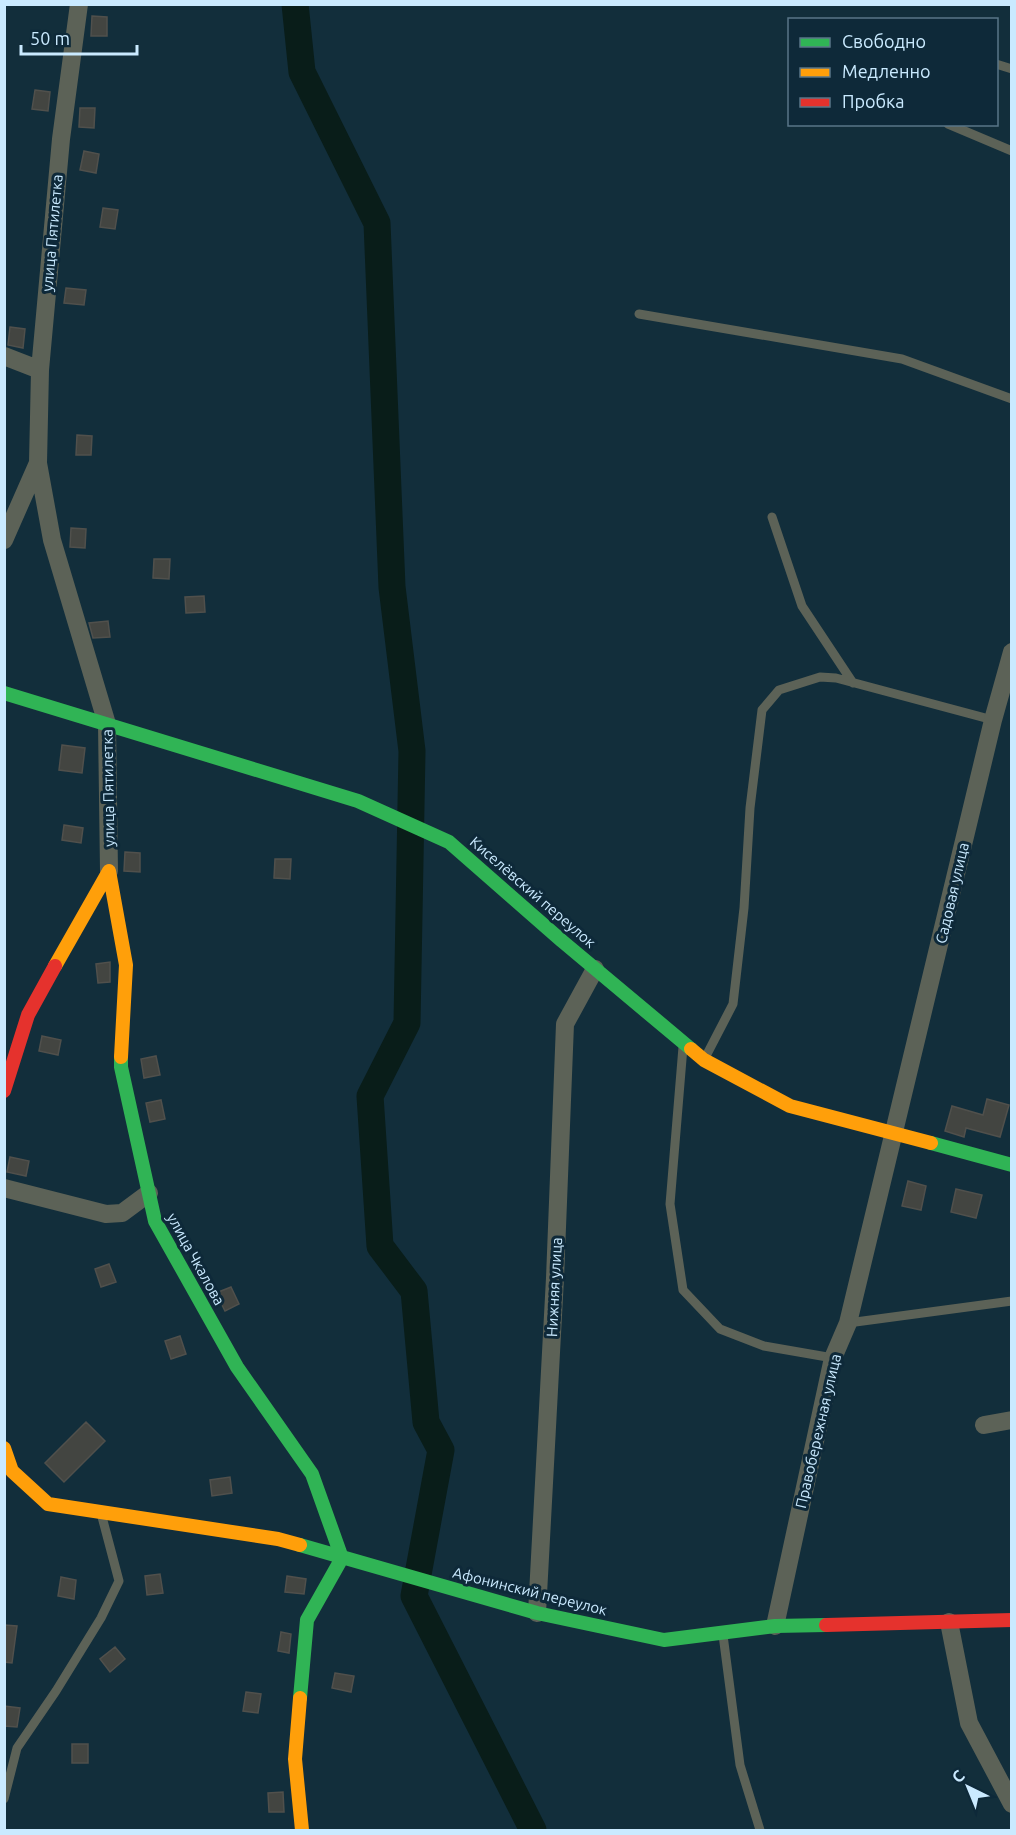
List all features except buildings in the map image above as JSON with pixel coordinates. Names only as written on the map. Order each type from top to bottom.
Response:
[{"type":"street","name":"улица Пятилетка","points":[[79,4],[61,139],[39,370],[38,463],[52,540],[107,724],[109,871]]},
{"type":"street","points":[[4,356],[39,370]]},
{"type":"street","name":"улица Пятилетка","points":[[4,540],[38,463]]},
{"type":"street","name":"Садовая улица","points":[[894,1134],[1011,652]]},
{"type":"street","name":"Киселёвский переулок","points":[[4,693],[358,801],[449,842],[704,1060],[790,1106],[1011,1165]]},
{"type":"street","points":[[4,1091],[28,1015],[109,871]]},
{"type":"street","name":"улица Чкалова","points":[[109,871],[126,965],[121,1067],[155,1221],[237,1367],[312,1474],[342,1558]]},
{"type":"street","name":"Нижняя улица","points":[[537,1613],[555,1278],[565,1024],[596,969]]},
{"type":"street","name":"Правобережная улица","points":[[775,1626],[832,1358],[848,1323],[894,1134]]},
{"type":"street","points":[[4,1188],[106,1214],[122,1213],[149,1193]]},
{"type":"street","points":[[984,1425],[1011,1420]]},
{"type":"street","name":"Афонинский переулок","points":[[4,1448],[12,1470],[48,1504],[278,1539],[537,1613],[664,1640],[775,1626],[1011,1620]]},
{"type":"street","points":[[302,1830],[295,1759],[308,1620],[342,1558]]},
{"type":"street","points":[[949,1622],[969,1723],[1011,1804]]},
{"type":"lane","points":[[953,126],[1011,151]]},
{"type":"lane","points":[[639,314],[902,359],[1011,399]]},
{"type":"lane","points":[[772,517],[802,606],[853,682]]},
{"type":"lane","points":[[704,1060],[733,1004],[744,908],[750,808],[762,710],[779,690],[820,677],[836,678],[993,720]]},
{"type":"lane","points":[[683,1042],[670,1204],[682,1290],[720,1329],[764,1346],[832,1358]]},
{"type":"lane","points":[[848,1323],[1011,1301]]},
{"type":"lane","points":[[4,1799],[17,1749],[101,1618],[119,1581],[101,1512]]},
{"type":"lane","points":[[722,1632],[740,1765],[760,1830]]},
{"type":"waterway","points":[[295,4],[302,72],[377,223],[392,587],[412,751],[407,1023],[370,1096],[380,1246],[414,1291],[426,1422],[441,1450],[414,1596],[533,1830]]},
{"type":"traffic: fast","points":[[4,693],[358,801],[449,842],[691,1049]]},
{"type":"traffic: fast","points":[[121,1057],[121,1067],[155,1221],[237,1367],[312,1474],[342,1558],[307,1620],[300,1698]]},
{"type":"traffic: fast","points":[[931,1143],[1012,1165]]},
{"type":"traffic: fast","points":[[300,1545],[537,1613],[664,1640],[775,1626],[826,1625]]},
{"type":"traffic: slow","points":[[55,966],[109,871],[126,965],[121,1057]]},
{"type":"traffic: slow","points":[[691,1049],[704,1060],[790,1106],[931,1143]]},
{"type":"traffic: slow","points":[[4,1448],[12,1471],[48,1504],[278,1539],[300,1545]]},
{"type":"traffic: slow","points":[[300,1698],[295,1759],[302,1830]]},
{"type":"traffic: jam","points":[[4,1091],[28,1015],[55,966]]},
{"type":"traffic: jam","points":[[826,1625],[1012,1620]]}]
